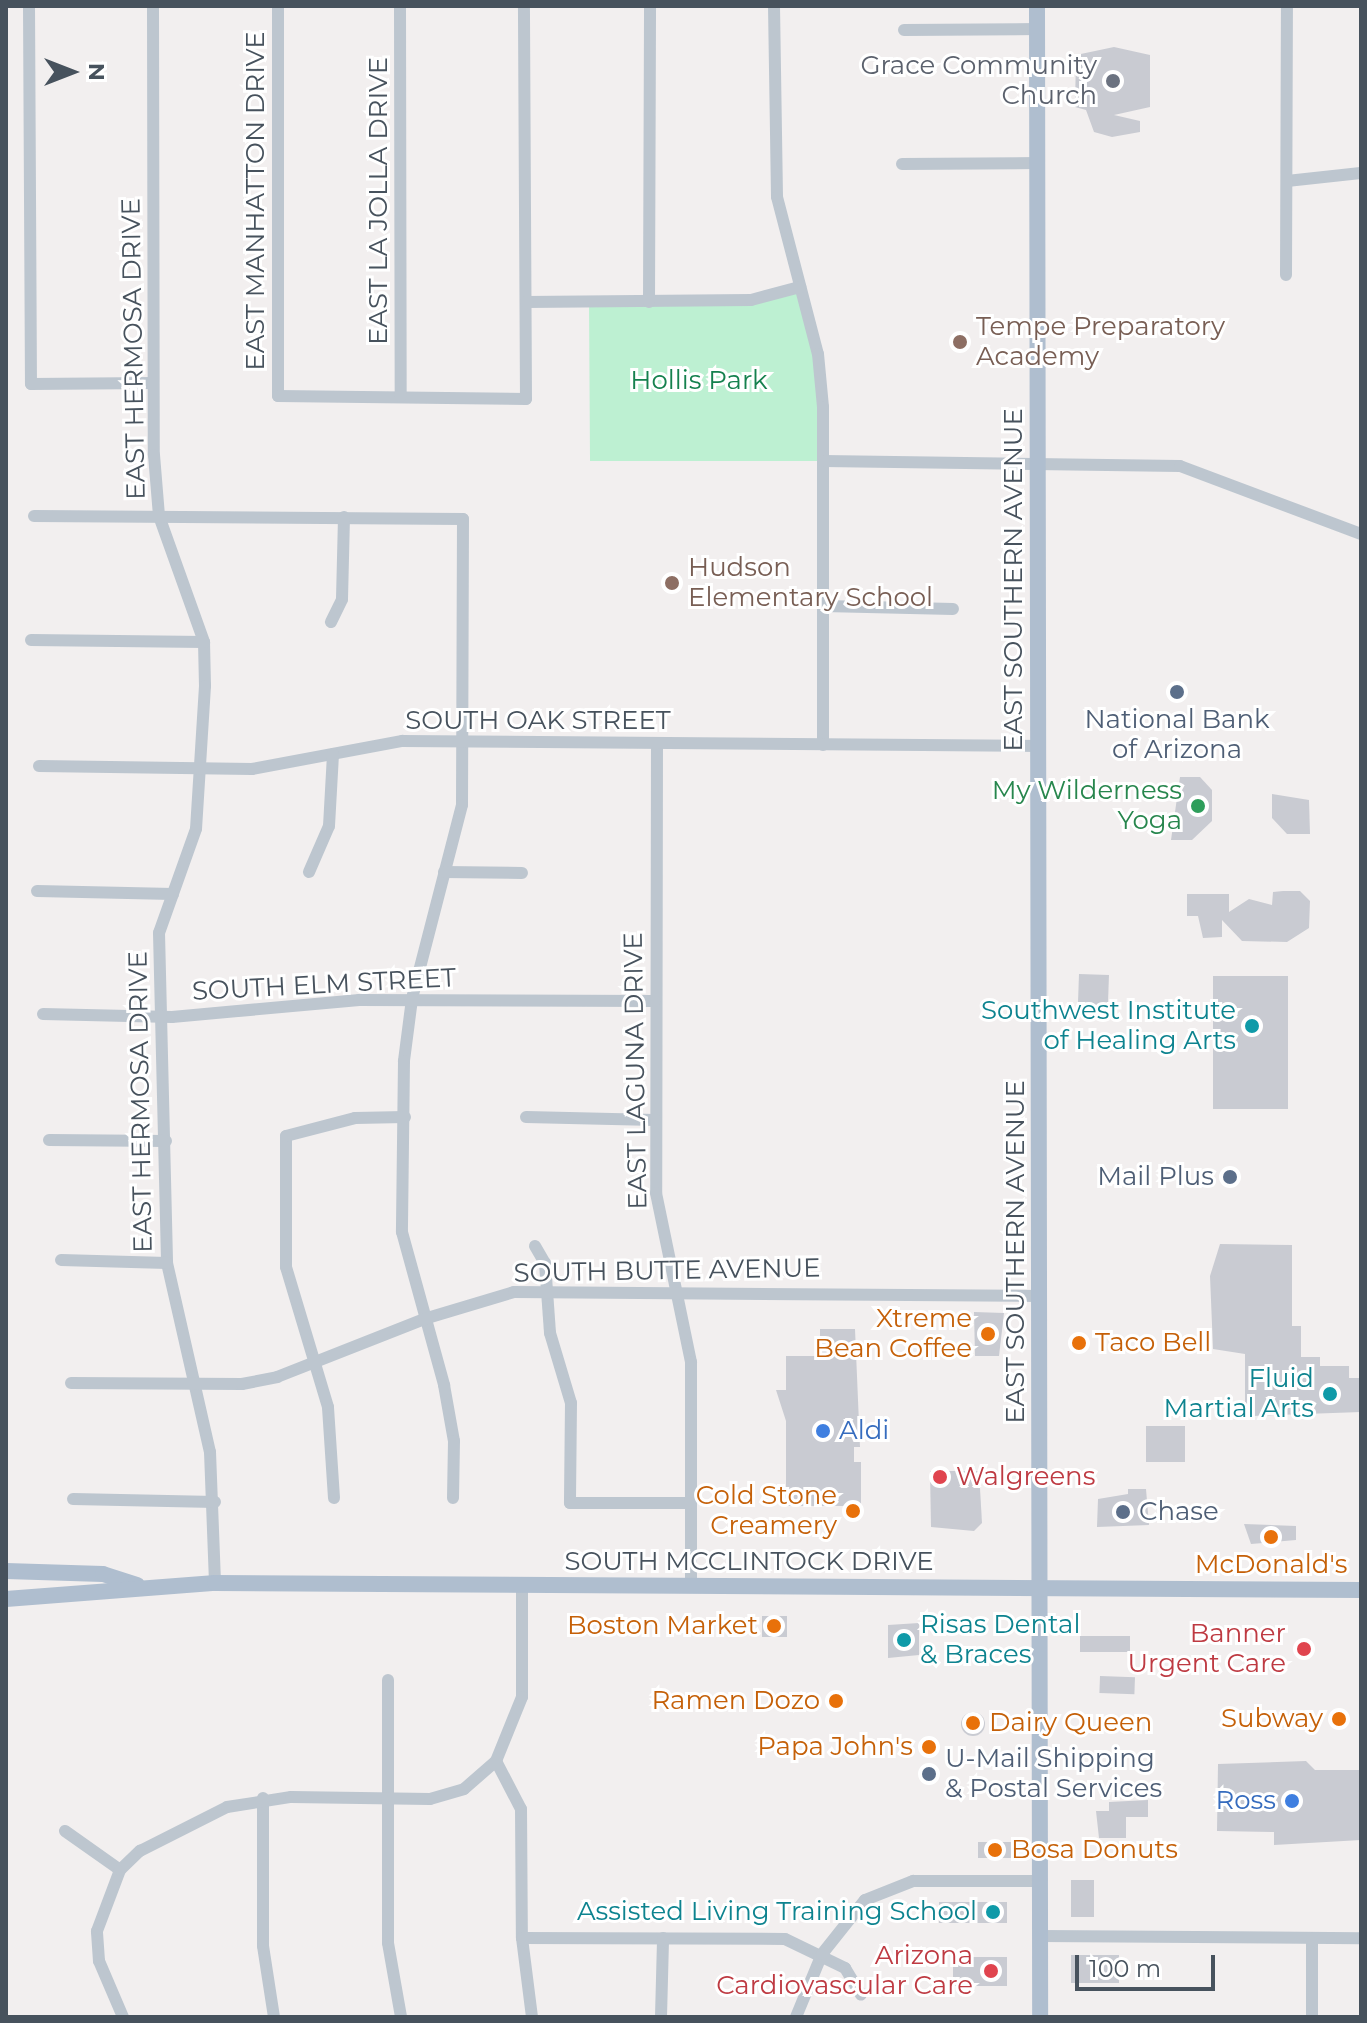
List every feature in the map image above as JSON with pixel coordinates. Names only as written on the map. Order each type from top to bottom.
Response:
[{"type":"main road","name":"EAST SOUTHERN AVENUE","points":[[1037,6],[1040,2017]]},
{"type":"main road","name":"SOUTH MCCLINTOCK DRIVE","points":[[6,1571],[103,1574],[137,1585]]},
{"type":"main road","name":"SOUTH MCCLINTOCK DRIVE","points":[[6,1599],[100,1596],[137,1585],[215,1583],[1361,1590]]},
{"type":"street","points":[[29,6],[31,384],[153,383]]},
{"type":"street","name":"EAST HERMOSA DRIVE","points":[[153,6],[153,383],[159,516],[204,642],[202,769],[196,829],[159,933],[167,1263],[210,1452],[215,1502],[215,1583]]},
{"type":"street","name":"EAST MANHATTON DRIVE","points":[[278,6],[278,396],[401,396]]},
{"type":"street","name":"EAST LA JOLLA DRIVE","points":[[400,6],[401,396]]},
{"type":"street","points":[[401,396],[526,399],[524,6]]},
{"type":"street","points":[[649,302],[650,6]]},
{"type":"street","points":[[774,6],[777,197],[818,354],[824,461],[823,745]]},
{"type":"street","points":[[1286,275],[1287,6]]},
{"type":"street","points":[[904,30],[1037,29]]},
{"type":"street","points":[[902,164],[1038,163]]},
{"type":"street","points":[[1287,181],[1361,173]]},
{"type":"street","points":[[526,302],[751,300],[800,287]]},
{"type":"street","points":[[824,461],[1038,463],[1198,469],[1361,534]]},
{"type":"street","points":[[34,516],[463,519],[462,805],[412,999],[402,1232],[454,1441],[453,1498]]},
{"type":"street","points":[[331,622],[342,599],[344,517]]},
{"type":"street","points":[[824,606],[953,609]]},
{"type":"street","points":[[31,640],[204,642]]},
{"type":"street","name":"SOUTH OAK STREET","points":[[39,766],[202,769],[296,765],[375,743],[1039,746]]},
{"type":"street","name":"EAST LAGUNA DRIVE","points":[[657,743],[656,1193],[691,1362],[691,1586]]},
{"type":"street","points":[[309,872],[329,826],[333,754]]},
{"type":"street","points":[[444,872],[522,873]]},
{"type":"street","points":[[37,891],[173,894]]},
{"type":"street","name":"SOUTH ELM STREET","points":[[43,1014],[160,1017],[412,999],[655,1001]]},
{"type":"street","points":[[334,1498],[334,1443],[286,1267],[286,1136],[355,1118],[405,1117]]},
{"type":"street","points":[[526,1117],[655,1120]]},
{"type":"street","points":[[49,1140],[166,1141]]},
{"type":"street","points":[[535,1246],[545,1263],[550,1333],[571,1403],[570,1503],[691,1503]]},
{"type":"street","points":[[61,1260],[167,1263]]},
{"type":"street","name":"SOUTH BUTTE AVENUE","points":[[71,1383],[242,1384],[314,1364],[484,1297],[545,1290],[1040,1296]]},
{"type":"street","points":[[73,1499],[215,1502]]},
{"type":"street","points":[[123,2017],[99,1961],[97,1931],[120,1870],[185,1826],[263,1798],[449,1795],[496,1761],[522,1697],[522,1585]]},
{"type":"street","points":[[388,1680],[388,1943],[401,2017]]},
{"type":"street","points":[[496,1761],[521,1809],[522,1938],[532,2017]]},
{"type":"street","points":[[263,1798],[263,1946],[274,2017]]},
{"type":"street","points":[[65,1831],[120,1870]]},
{"type":"street","points":[[796,2017],[822,1954],[865,1900],[891,1887],[913,1881],[1039,1881]]},
{"type":"street","points":[[1040,1936],[1361,1938]]},
{"type":"street","points":[[522,1938],[785,1939],[822,1954],[845,1968],[861,1995]]},
{"type":"street","points":[[661,2017],[663,1938]]},
{"type":"street","points":[[1312,1938],[1312,2017]]},
{"type":"green space","name":"Hollis Park","points":[[800,287],[818,354],[824,461],[590,461],[589,302],[751,300]]},
{"type":"building","name":"Grace Community Church","points":[[1114,47],[1150,55],[1150,107],[1114,115],[1140,121],[1140,132],[1112,137],[1094,132],[1086,110],[1075,107],[1076,55]]},
{"type":"building","name":"My Wilderness Yoga","points":[[1180,777],[1200,777],[1212,790],[1212,821],[1192,840],[1171,840]]},
{"type":"building","points":[[1272,794],[1309,800],[1310,834],[1287,834],[1272,818]]},
{"type":"building","points":[[1300,891],[1310,901],[1309,928],[1287,942],[1242,941],[1222,920],[1222,937],[1203,938],[1198,916],[1187,916],[1187,894],[1229,894],[1229,912],[1249,899],[1272,905],[1273,892]]},
{"type":"building","points":[[1079,974],[1109,975],[1108,1014],[1078,1013]]},
{"type":"building","points":[[1213,976],[1288,976],[1288,1109],[1213,1109]]},
{"type":"building","points":[[1220,1244],[1292,1245],[1292,1326],[1301,1326],[1301,1357],[1320,1357],[1320,1366],[1349,1366],[1349,1378],[1361,1378],[1361,1412],[1253,1416],[1245,1411],[1245,1354],[1213,1349],[1210,1276]]},
{"type":"building","name":"Xtreme Bean Coffee","points":[[974,1312],[1004,1313],[999,1356],[975,1356]]},
{"type":"building","points":[[820,1329],[855,1329],[860,1447],[854,1447],[854,1462],[861,1462],[861,1506],[786,1506],[786,1421],[776,1390],[786,1390],[786,1356],[820,1356]]},
{"type":"building","points":[[1146,1426],[1185,1426],[1185,1462],[1146,1462]]},
{"type":"building","name":"Walgreens","points":[[930,1471],[979,1471],[982,1523],[974,1531],[931,1527]]},
{"type":"building","name":"Chase","points":[[1128,1489],[1146,1489],[1149,1525],[1097,1527],[1098,1499],[1128,1494]]},
{"type":"building","name":"McDonald's","points":[[1244,1524],[1296,1526],[1296,1540],[1251,1544]]},
{"type":"building","name":"Boston Market","points":[[762,1616],[787,1616],[787,1637],[762,1637]]},
{"type":"building","name":"Risas Dental & Braces","points":[[919,1623],[919,1655],[888,1658],[888,1625]]},
{"type":"building","points":[[1080,1636],[1130,1636],[1130,1652],[1080,1652]]},
{"type":"building","points":[[1100,1676],[1135,1677],[1134,1694],[1099,1693]]},
{"type":"building","name":"Dairy Queen","points":[[973,1712],[984,1719],[985,1724],[978,1735],[973,1736],[962,1729],[961,1724],[968,1713]]},
{"type":"building","points":[[1306,1761],[1315,1770],[1361,1770],[1361,1840],[1274,1845],[1274,1832],[1217,1831],[1218,1764]]},
{"type":"building","points":[[1148,1800],[1148,1817],[1126,1817],[1126,1838],[1099,1838],[1096,1811],[1109,1811],[1109,1802]]},
{"type":"building","name":"Bosa Donuts","points":[[978,1842],[1011,1842],[1011,1858],[978,1858]]},
{"type":"building","points":[[1071,1880],[1094,1880],[1094,1917],[1071,1917]]},
{"type":"building","points":[[939,1902],[1007,1902],[1007,1923],[939,1923]]},
{"type":"building","points":[[1071,1955],[1119,1955],[1119,1983],[1071,1983]]},
{"type":"building","name":"Arizona Cardiovascular Care","points":[[953,1957],[1007,1957],[1007,1986],[953,1986]]},
{"type":"place","name":"Grace Community Church","points":[[1113,81]]},
{"type":"place","name":"Tempe Preparatory Academy","points":[[960,342]]},
{"type":"place","name":"Hudson Elementary School","points":[[672,583]]},
{"type":"place","name":"National Bank of Arizona","points":[[1177,692]]},
{"type":"place","name":"My Wilderness Yoga","points":[[1198,806]]},
{"type":"place","name":"Southwest Institute of Healing Arts","points":[[1252,1026]]},
{"type":"place","name":"Mail Plus","points":[[1230,1177]]},
{"type":"place","name":"Xtreme Bean Coffee","points":[[988,1334]]},
{"type":"place","name":"Taco Bell","points":[[1079,1343]]},
{"type":"place","name":"Fluid Martial Arts","points":[[1330,1394]]},
{"type":"place","name":"Aldi","points":[[823,1431]]},
{"type":"place","name":"Walgreens","points":[[940,1477]]},
{"type":"place","name":"Cold Stone Creamery","points":[[853,1511]]},
{"type":"place","name":"Chase","points":[[1123,1512]]},
{"type":"place","name":"McDonald's","points":[[1271,1537]]},
{"type":"place","name":"Boston Market","points":[[774,1626]]},
{"type":"place","name":"Risas Dental & Braces","points":[[904,1640]]},
{"type":"place","name":"Banner Urgent Care","points":[[1304,1649]]},
{"type":"place","name":"Ramen Dozo","points":[[836,1701]]},
{"type":"place","name":"Subway","points":[[1339,1719]]},
{"type":"place","name":"Dairy Queen","points":[[973,1723]]},
{"type":"place","name":"Papa John's","points":[[929,1747]]},
{"type":"place","name":"U-Mail Shipping & Postal Services","points":[[929,1774]]},
{"type":"place","name":"Ross","points":[[1292,1801]]},
{"type":"place","name":"Bosa Donuts","points":[[995,1850]]},
{"type":"place","name":"Assisted Living Training School","points":[[993,1912]]},
{"type":"place","name":"Arizona Cardiovascular Care","points":[[991,1971]]}]
